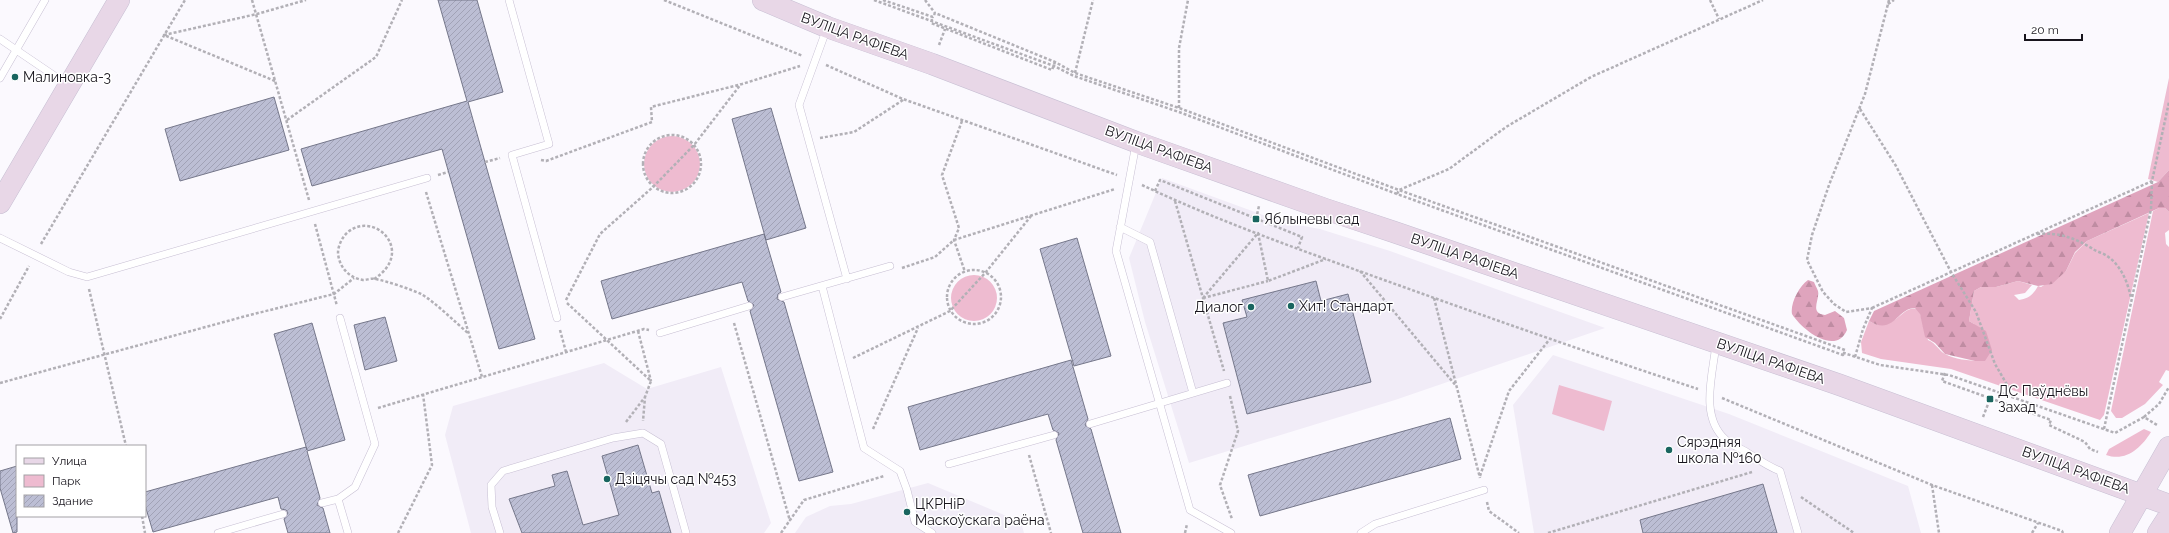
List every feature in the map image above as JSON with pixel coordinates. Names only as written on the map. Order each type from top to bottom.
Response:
[{"type":"main road","points":[[0,203],[119,0]]},
{"type":"main road","name":"ВУЛІЦА РАФІЕВА","points":[[763,0],[793,9],[827,27],[932,64],[1136,142],[1325,210],[1394,232],[1716,343],[2141,493],[2169,505]]},
{"type":"main road","points":[[2120,533],[2141,493],[2169,447]]},
{"type":"main road","points":[[2158,533],[2169,516]]},
{"type":"lane","points":[[0,78],[45,0]]},
{"type":"lane","points":[[509,0],[549,144],[512,155],[557,318]]},
{"type":"lane","points":[[827,27],[799,105],[810,140],[847,279]]},
{"type":"lane","points":[[0,39],[68,85]]},
{"type":"lane","points":[[1136,142],[1116,251],[1190,510],[1233,530]]},
{"type":"lane","points":[[0,238],[69,272],[87,277],[425,179]]},
{"type":"lane","points":[[1120,226],[1150,242],[1193,393]]},
{"type":"lane","points":[[782,297],[890,266]]},
{"type":"lane","points":[[822,286],[864,448],[900,471],[907,490],[915,522],[932,533]]},
{"type":"lane","points":[[660,333],[732,313],[749,306]]},
{"type":"lane","points":[[322,503],[338,498],[355,487],[375,444],[340,318]]},
{"type":"lane","points":[[1716,343],[1710,393],[1710,409],[1715,425],[1726,440],[1780,471],[1798,533]]},
{"type":"lane","points":[[1090,424],[1227,382]]},
{"type":"lane","points":[[500,533],[492,507],[491,485],[503,471],[613,438],[643,433],[661,444],[686,533]]},
{"type":"lane","points":[[949,464],[1054,435]]},
{"type":"lane","points":[[1362,533],[1375,524],[1484,490]]},
{"type":"lane","points":[[338,498],[348,533]]},
{"type":"lane","points":[[218,533],[283,514]]},
{"type":"path","points":[[0,319],[35,256],[185,0]]},
{"type":"path","points":[[252,0],[287,120],[340,318]]},
{"type":"path","points":[[164,36],[257,14],[306,0]]},
{"type":"path","points":[[287,120],[376,57],[402,0]]},
{"type":"path","points":[[664,0],[816,61],[903,99],[1155,191],[1175,201],[1326,259],[1549,340],[1710,393],[1932,485],[2062,531],[2063,533]]},
{"type":"path","points":[[874,0],[932,19]]},
{"type":"path","points":[[884,0],[932,19]]},
{"type":"path","points":[[925,0],[935,13],[1055,62],[1074,74],[1179,108],[1399,190],[1845,350],[1844,353]]},
{"type":"path","points":[[1074,74],[1093,0]]},
{"type":"path","points":[[1179,108],[1179,48],[1188,0]]},
{"type":"path","points":[[1710,0],[1719,19]]},
{"type":"path","points":[[1397,194],[1399,190],[1449,169],[1506,126],[1592,77],[1763,0]]},
{"type":"path","points":[[1888,0],[1860,108],[1829,185],[1812,235],[1807,260],[1823,292],[1834,304],[1846,312],[1872,308],[2152,181]]},
{"type":"path","points":[[1888,4],[1894,0]]},
{"type":"path","points":[[935,13],[931,23],[1052,70],[1055,62]]},
{"type":"path","points":[[164,36],[276,82]]},
{"type":"path","points":[[512,155],[546,161],[652,122],[652,107],[742,84],[816,61]]},
{"type":"path","points":[[1054,66],[1397,194],[1843,355],[1844,353],[1880,365],[1945,374],[2115,433],[2144,417],[2158,404],[2169,387]]},
{"type":"path","points":[[566,352],[557,318],[600,234],[653,187],[694,145],[742,84]]},
{"type":"path","points":[[810,140],[854,132],[903,99]]},
{"type":"path","points":[[2104,429],[2152,209],[2152,181],[2169,102]]},
{"type":"path","points":[[1860,108],[1896,166],[1951,272],[1976,312],[1995,364],[2009,388],[2010,396]]},
{"type":"path","points":[[898,270],[935,258],[954,240],[959,228],[942,175],[962,121]]},
{"type":"path","points":[[668,135],[678,135],[686,138],[694,145],[701,157],[702,164],[698,178],[694,184],[686,190],[672,194],[662,192],[653,187],[644,172],[642,164],[647,149],[653,141],[668,135]]},
{"type":"path","points":[[425,179],[468,333],[482,377]]},
{"type":"path","points":[[1155,191],[1160,180],[1302,236],[1298,248]]},
{"type":"path","points":[[954,240],[1032,216],[1129,182]]},
{"type":"path","points":[[1175,201],[1227,382],[1238,431],[1220,485],[1233,530]]},
{"type":"path","points":[[842,363],[918,328],[950,311],[986,272],[1032,216]]},
{"type":"path","points":[[374,279],[385,271],[391,261],[392,252],[390,241],[382,231],[363,226],[348,232],[342,239],[339,249],[341,265],[346,272],[354,278],[364,280],[374,279],[421,294],[468,333]]},
{"type":"path","points":[[1258,233],[1268,281]]},
{"type":"path","points":[[1203,298],[1258,233]]},
{"type":"path","points":[[2034,235],[2049,233],[2066,235],[2083,242],[2107,256],[2114,262],[2127,281],[2132,301]]},
{"type":"path","points":[[954,240],[965,272]]},
{"type":"path","points":[[1203,298],[1268,281],[1326,259]]},
{"type":"path","points":[[974,270],[986,272],[999,284],[1002,294],[1000,306],[994,316],[986,322],[970,325],[961,322],[950,311],[947,297],[948,289],[952,280],[965,272],[974,270]]},
{"type":"path","points":[[1359,271],[1457,388]]},
{"type":"path","points":[[87,277],[126,445]]},
{"type":"path","points":[[0,383],[246,316],[334,294],[354,278]]},
{"type":"path","points":[[1434,298],[1489,511],[1519,533]]},
{"type":"path","points":[[565,302],[651,381]]},
{"type":"path","points":[[1855,357],[1863,329],[1872,308]]},
{"type":"path","points":[[732,313],[790,521]]},
{"type":"path","points":[[864,448],[918,328]]},
{"type":"path","points":[[366,411],[644,329],[660,333]]},
{"type":"path","points":[[638,331],[651,381],[645,397],[643,433]]},
{"type":"path","points":[[1480,477],[1509,391],[1549,340]]},
{"type":"path","points":[[1945,374],[1942,382],[2051,420],[2049,425],[2085,442],[2090,449],[2098,452]]},
{"type":"path","points":[[398,533],[432,465],[423,394]]},
{"type":"path","points":[[613,438],[645,397]]},
{"type":"path","points":[[2144,417],[2157,425]]},
{"type":"path","points":[[1029,442],[1028,449],[1051,533]]},
{"type":"path","points":[[1548,533],[1769,466]]},
{"type":"path","points":[[781,533],[804,500],[900,471]]},
{"type":"path","points":[[1784,484],[1854,533]]},
{"type":"path","points":[[1932,485],[1939,533]]},
{"type":"path","points":[[142,517],[145,533]]},
{"type":"path","points":[[2032,533],[2038,523]]},
{"type":"shaded area","points":[[1162,178],[1282,222],[1320,229],[1390,251],[1605,328],[1395,400],[1189,463],[1145,322],[1129,258]]},
{"type":"shaded area","name":"Сярэдняя школа №160","points":[[1553,355],[1729,414],[1908,486],[1921,533],[1534,533],[1513,405]]},
{"type":"shaded area","name":"Дзіцячы сад №453","points":[[604,363],[647,389],[721,367],[771,523],[764,533],[471,533],[445,435],[453,406]]},
{"type":"shaded area","name":"ЦКРНіР Маскоўскага раёна","points":[[928,483],[1021,522],[1024,533],[795,533],[806,517],[830,506],[851,504]]},
{"type":"green space","points":[[2169,78],[2169,170],[2158,182],[2148,179]]},
{"type":"green space","points":[[672,136],[687,141],[695,149],[700,164],[695,179],[687,187],[672,192],[657,187],[649,179],[644,164],[649,149],[657,141]]},
{"type":"green space","points":[[2169,170],[2169,212],[2165,208],[2159,208],[2087,241],[2075,252],[2066,271],[2052,284],[2038,286],[2018,281],[1996,287],[1981,287],[1974,291],[1969,321],[1986,331],[1992,350],[1985,361],[1975,361],[1945,354],[1935,343],[1925,337],[1920,314],[1915,308],[1909,309],[1895,320],[1884,325],[1877,325],[1869,321],[1874,311],[2158,182]]},
{"type":"green space","points":[[2159,208],[2165,208],[2169,212],[2169,230],[2165,233],[2166,244],[2169,247],[2169,371],[2166,370],[2159,382],[2163,385],[2145,404],[2122,418],[2116,418],[2111,411],[2153,211]]},
{"type":"green space","points":[[2149,213],[2104,415],[2100,420],[1951,369],[1881,359],[1862,353],[1861,342],[1869,321],[1878,324],[1885,324],[1892,322],[1908,310],[1913,309],[1919,310],[1928,340],[1943,352],[1949,356],[1957,358],[1980,361],[1974,324],[1969,321],[1974,291],[1981,287],[1996,287],[2018,281],[2032,285],[2025,293],[2014,295],[2019,300],[2028,298],[2038,286],[2041,287],[2066,271],[2075,253],[2087,241]]},
{"type":"green space","points":[[979,275],[991,281],[996,289],[996,307],[991,315],[983,320],[969,321],[957,315],[952,307],[951,293],[957,281],[965,276]]},
{"type":"green space","points":[[1808,280],[1814,282],[1818,291],[1816,306],[1817,312],[1825,315],[1835,311],[1844,318],[1847,330],[1842,337],[1835,341],[1827,341],[1811,333],[1803,327],[1792,314],[1792,305],[1796,296],[1801,286]]},
{"type":"green space","points":[[1559,385],[1612,401],[1604,431],[1552,414]]},
{"type":"green space","points":[[2144,429],[2151,432],[2138,448],[2120,457],[2106,455],[2109,449]]},
{"type":"building","points":[[438,0],[477,0],[503,92],[468,102],[535,339],[499,349],[442,149],[312,186],[301,149],[467,101]]},
{"type":"building","points":[[274,97],[289,150],[180,181],[165,129]]},
{"type":"building","points":[[771,108],[806,228],[766,240],[732,119]]},
{"type":"building","points":[[764,234],[781,292],[778,294],[777,299],[784,302],[833,472],[799,481],[750,311],[754,305],[748,301],[742,282],[612,319],[601,281]]},
{"type":"building","points":[[1077,238],[1111,356],[1074,366],[1040,249]]},
{"type":"building","points":[[1316,281],[1321,301],[1348,294],[1371,382],[1247,414],[1223,323],[1247,317],[1242,300]]},
{"type":"building","points":[[385,317],[397,361],[365,370],[354,325]]},
{"type":"building","points":[[312,323],[345,440],[307,451],[320,498],[317,505],[323,508],[330,533],[288,533],[284,519],[288,513],[286,510],[281,509],[278,497],[153,532],[146,508],[146,492],[306,447],[307,450],[274,334]]},
{"type":"building","points":[[1071,360],[1088,419],[1085,425],[1091,429],[1121,533],[1083,533],[1056,440],[1059,433],[1053,430],[1048,414],[920,450],[908,407]]},
{"type":"building","points":[[1450,418],[1461,459],[1260,516],[1248,475]]},
{"type":"building","points":[[638,445],[652,493],[659,491],[671,533],[522,533],[509,499],[555,486],[552,475],[567,471],[583,525],[619,515],[602,456]]},
{"type":"building","points":[[16,466],[17,532],[13,533],[0,488],[0,471]]},
{"type":"building","points":[[1763,484],[1777,533],[1643,533],[1640,520]]},
{"type":"place","name":"Малиновка-3","points":[[15,77]]},
{"type":"place","name":"Яблыневы сад","points":[[1256,219]]},
{"type":"place","name":"Хит! Стандарт","points":[[1291,306]]},
{"type":"place","name":"Диалог","points":[[1251,307]]},
{"type":"place","name":"ДС Паўднёвы Захад","points":[[1990,399]]},
{"type":"place","name":"Сярэдняя школа №160","points":[[1669,450]]},
{"type":"place","name":"Дзіцячы сад №453","points":[[607,479]]},
{"type":"place","name":"ЦКРНіР Маскоўскага раёна","points":[[907,512]]}]
